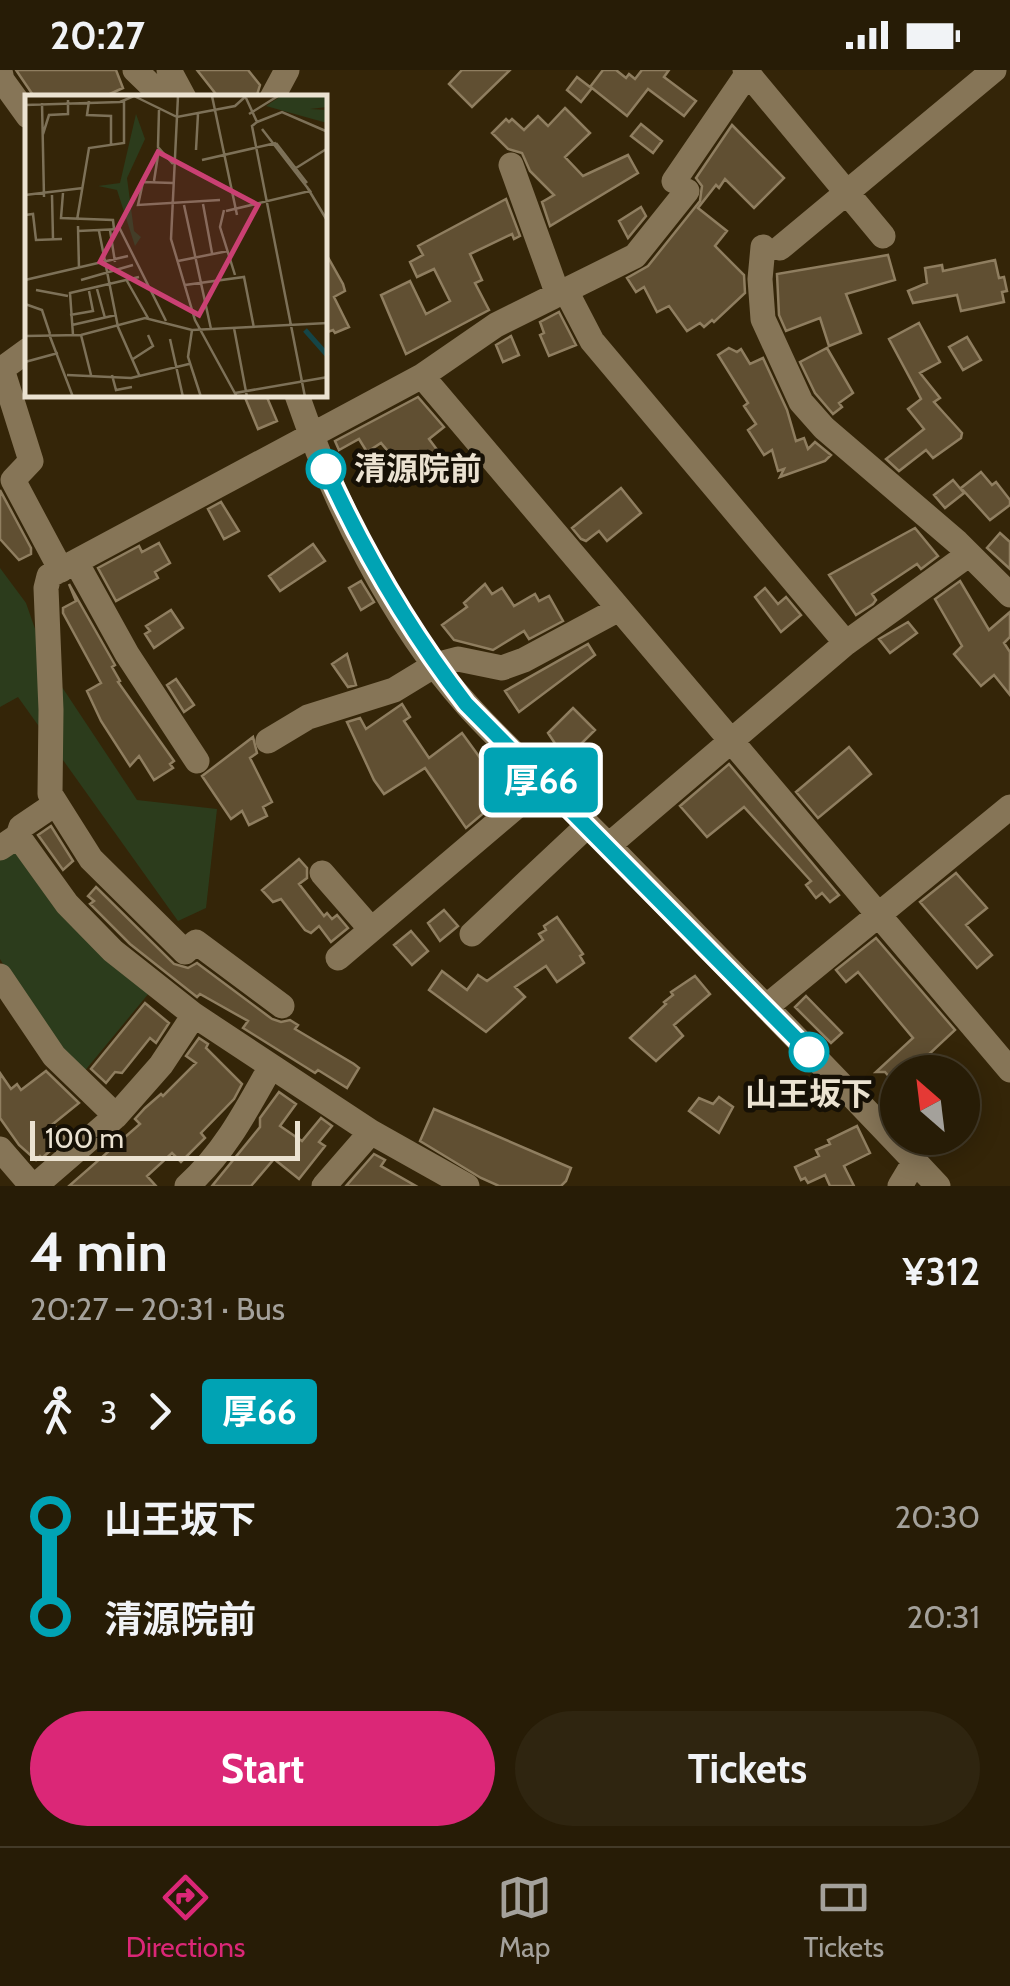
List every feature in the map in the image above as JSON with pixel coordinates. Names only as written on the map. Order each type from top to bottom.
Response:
[{"type":"street","points":[[135,70],[161,95]]},
{"type":"street","points":[[169,70],[182,95]]},
{"type":"street","points":[[274,95],[287,70]]},
{"type":"street","points":[[994,70],[847,192],[772,248],[760,279],[763,319],[802,402],[824,428],[1010,595]]},
{"type":"street","points":[[0,71],[25,112]]},
{"type":"street","points":[[282,1006],[196,942],[185,952],[91,859],[50,794],[46,588],[49,576],[422,376],[496,326],[635,256],[747,72],[883,236]]},
{"type":"street","points":[[511,166],[562,293],[592,340],[846,644]]},
{"type":"street","points":[[25,352],[2,369],[31,461],[13,480],[197,761]]},
{"type":"street","points":[[422,376],[1010,1070]]},
{"type":"street","points":[[297,398],[344,510],[390,596],[466,704],[938,1186]]},
{"type":"street","points":[[608,845],[846,644],[968,555]]},
{"type":"street","points":[[268,741],[308,717],[394,690],[435,664],[458,659],[502,668],[524,660],[619,609]]},
{"type":"street","points":[[338,958],[544,783]]},
{"type":"street","points":[[56,804],[22,827],[9,842],[113,952],[270,1068],[467,1186]]},
{"type":"street","points":[[766,1007],[1010,807]]},
{"type":"street","points":[[472,934],[587,826]]},
{"type":"street","points":[[324,883],[370,928]]},
{"type":"street","points":[[0,976],[54,1056],[116,1116]]},
{"type":"street","points":[[0,1149],[33,1186],[116,1116],[162,1065],[194,1015]]},
{"type":"street","points":[[187,1186],[208,1167],[242,1119],[270,1068]]},
{"type":"street","points":[[324,1186],[372,1132]]},
{"type":"street","points":[[900,1186],[915,1161]]},
{"type":"green space","points":[[0,568],[26,603],[48,666],[137,800],[217,809],[206,908],[178,921],[18,697],[0,707]]},
{"type":"green space","points":[[9,846],[149,993],[83,1073],[32,1012],[0,959],[0,853]]},
{"type":"building","points":[[16,70],[116,70],[123,88],[108,95],[33,95]]},
{"type":"building","points":[[197,70],[248,70],[260,85],[257,95],[217,95]]},
{"type":"building","points":[[462,70],[510,70],[472,107],[449,84]]},
{"type":"building","points":[[603,70],[616,70],[635,79],[642,70],[669,70],[664,77],[696,101],[684,116],[648,89],[627,116],[592,88],[581,102],[567,90],[577,77],[590,87]]},
{"type":"building","points":[[565,108],[590,133],[565,157],[583,176],[628,155],[638,173],[550,226],[542,202],[554,195],[530,171],[522,153],[508,149],[492,133],[506,119],[512,119],[524,130],[538,116],[548,126]]},
{"type":"building","points":[[641,124],[662,141],[653,153],[631,136]]},
{"type":"building","points":[[732,125],[784,178],[754,208],[725,179],[698,208],[727,231],[715,246],[744,275],[745,293],[714,322],[704,327],[700,323],[687,331],[669,306],[657,312],[644,287],[636,292],[627,278],[648,266],[700,201],[702,186],[696,178]]},
{"type":"building","points":[[506,199],[520,236],[514,239],[512,234],[470,254],[482,280],[475,283],[489,310],[406,354],[381,295],[410,281],[426,314],[450,301],[434,269],[417,277],[410,262],[423,255],[418,246]]},
{"type":"building","points":[[641,207],[646,216],[628,238],[619,221]]},
{"type":"building","points":[[888,255],[895,280],[846,294],[861,333],[829,346],[820,318],[786,331],[779,315],[777,274]]},
{"type":"building","points":[[328,257],[343,284],[345,291],[334,297],[349,327],[335,333],[328,332]]},
{"type":"building","points":[[995,260],[1007,291],[1002,292],[1004,302],[961,311],[957,295],[913,303],[908,291],[927,283],[925,268],[942,265],[943,271]]},
{"type":"building","points":[[559,312],[576,345],[549,356],[540,335],[544,333],[540,322]]},
{"type":"building","points":[[919,323],[940,362],[920,373],[940,398],[934,402],[962,433],[961,438],[933,458],[926,450],[899,471],[886,459],[924,429],[908,409],[921,399],[889,339]]},
{"type":"building","points":[[511,336],[519,355],[503,362],[496,345]]},
{"type":"building","points":[[967,337],[981,360],[963,370],[949,347]]},
{"type":"building","points":[[729,348],[737,352],[741,349],[750,364],[763,358],[787,410],[796,441],[804,438],[808,449],[815,442],[831,455],[825,461],[780,477],[784,469],[778,471],[772,450],[764,455],[748,430],[756,424],[744,406],[748,403],[718,355]]},
{"type":"building","points":[[827,348],[853,393],[839,403],[842,407],[833,414],[815,393],[800,362]]},
{"type":"building","points":[[418,397],[444,427],[429,439],[438,451],[419,466],[422,470],[411,479],[381,443],[367,452],[359,439],[339,450],[335,441]]},
{"type":"building","points":[[245,398],[267,398],[277,421],[258,429]]},
{"type":"building","points":[[981,472],[992,485],[996,482],[1010,500],[1010,505],[990,520],[961,488]]},
{"type":"building","points":[[953,480],[964,493],[945,508],[934,495]]},
{"type":"building","points":[[621,488],[641,513],[607,541],[599,531],[586,541],[581,539],[572,528]]},
{"type":"building","points":[[0,490],[31,548],[31,554],[19,560],[0,539]]},
{"type":"building","points":[[221,502],[239,531],[224,539],[208,509]]},
{"type":"building","points":[[915,528],[938,556],[921,569],[917,564],[872,594],[876,600],[873,604],[856,615],[829,575]]},
{"type":"building","points":[[1000,533],[1010,542],[1010,569],[987,548]]},
{"type":"building","points":[[159,543],[170,563],[155,572],[158,578],[116,601],[98,568],[139,546],[142,552]]},
{"type":"building","points":[[313,544],[325,561],[280,591],[269,576]]},
{"type":"building","points":[[361,581],[374,602],[361,610],[349,588]]},
{"type":"building","points":[[960,581],[989,630],[1010,612],[1010,637],[1004,643],[1010,652],[1010,695],[994,675],[981,686],[954,654],[962,646],[935,599]]},
{"type":"building","points":[[69,584],[115,665],[112,667],[118,682],[174,761],[170,764],[173,768],[154,780],[139,756],[130,766],[87,691],[101,683],[63,613],[63,608],[76,601]]},
{"type":"building","points":[[485,584],[492,594],[502,588],[514,606],[535,594],[539,601],[549,596],[563,621],[529,639],[524,631],[493,650],[454,640],[442,625],[467,607],[464,603]]},
{"type":"building","points":[[765,588],[778,604],[786,597],[801,615],[781,632],[755,597]]},
{"type":"building","points":[[171,610],[183,628],[154,648],[145,634],[150,631],[146,626]]},
{"type":"building","points":[[908,622],[917,633],[890,653],[879,639]]},
{"type":"building","points":[[588,644],[595,655],[519,712],[505,691]]},
{"type":"building","points":[[347,654],[356,685],[348,687],[332,664]]},
{"type":"building","points":[[176,679],[194,705],[184,712],[167,685]]},
{"type":"building","points":[[402,704],[410,717],[404,721],[429,758],[462,733],[499,784],[510,772],[520,782],[466,828],[425,768],[384,794],[347,722],[360,718],[366,729]]},
{"type":"building","points":[[573,708],[595,730],[565,760],[552,748],[556,745],[548,733]]},
{"type":"building","points":[[253,737],[257,753],[250,758],[272,802],[263,807],[267,816],[249,825],[242,811],[231,819],[202,776]]},
{"type":"building","points":[[849,747],[871,774],[818,818],[796,792]]},
{"type":"building","points":[[729,764],[839,895],[830,902],[822,893],[816,898],[806,885],[811,881],[744,807],[707,837],[680,806]]},
{"type":"building","points":[[51,826],[73,861],[63,870],[38,835]]},
{"type":"building","points":[[299,859],[307,868],[307,878],[299,884],[324,916],[327,913],[332,919],[337,915],[348,928],[331,942],[319,926],[311,933],[305,930],[281,899],[273,902],[262,890]]},
{"type":"building","points":[[956,873],[987,908],[966,925],[992,955],[977,968],[920,902]]},
{"type":"building","points":[[96,887],[174,964],[188,968],[197,963],[272,1019],[290,1020],[298,1025],[295,1029],[359,1068],[347,1088],[243,1028],[248,1021],[200,994],[197,997],[130,944],[90,904],[94,901],[88,896]]},
{"type":"building","points":[[444,910],[458,926],[440,941],[428,923]]},
{"type":"building","points":[[557,917],[583,954],[580,956],[584,963],[557,982],[546,966],[515,987],[525,997],[486,1032],[429,990],[442,971],[467,990],[478,975],[487,981],[543,940],[539,934]]},
{"type":"building","points":[[411,931],[428,951],[412,965],[394,945]]},
{"type":"building","points":[[876,938],[955,1030],[928,1055],[894,1055],[913,1038],[858,972],[846,982],[836,970]]},
{"type":"building","points":[[695,976],[710,994],[674,1025],[683,1036],[656,1061],[630,1038],[666,1004],[671,992]]},
{"type":"building","points":[[806,996],[842,1033],[831,1043],[795,1007]]},
{"type":"building","points":[[145,1003],[169,1023],[156,1043],[150,1038],[122,1073],[115,1072],[106,1083],[91,1069]]},
{"type":"building","points":[[199,1038],[242,1084],[234,1099],[201,1133],[205,1138],[181,1162],[172,1153],[147,1176],[156,1186],[69,1186],[140,1124],[135,1119],[145,1108],[196,1063],[186,1056]]},
{"type":"building","points":[[46,1071],[79,1103],[53,1124],[65,1138],[36,1160],[19,1145],[0,1118],[0,1073],[11,1089],[17,1084],[21,1090]]},
{"type":"building","points":[[279,1092],[296,1104],[280,1126],[302,1141],[321,1118],[332,1126],[319,1142],[325,1146],[299,1179],[274,1159],[251,1186],[212,1186],[260,1127],[260,1118]]},
{"type":"building","points":[[719,1097],[733,1107],[719,1133],[689,1111],[699,1098],[713,1104]]},
{"type":"building","points":[[434,1109],[571,1168],[566,1181],[561,1186],[499,1186],[481,1178],[420,1141]]},
{"type":"building","points":[[857,1126],[870,1153],[844,1166],[854,1186],[830,1186],[825,1175],[808,1183],[805,1178],[801,1180],[795,1167],[819,1156],[816,1150],[830,1144],[828,1140]]},
{"type":"building","points":[[374,1154],[385,1160],[381,1166],[416,1186],[346,1186]]},
{"type":"bus line","name":"厚66","points":[[326,469],[390,596],[466,704],[809,1052]]},
{"type":"place","name":"清源院前","points":[[326,469]]},
{"type":"place","name":"山王坂下","points":[[809,1052]]}]
